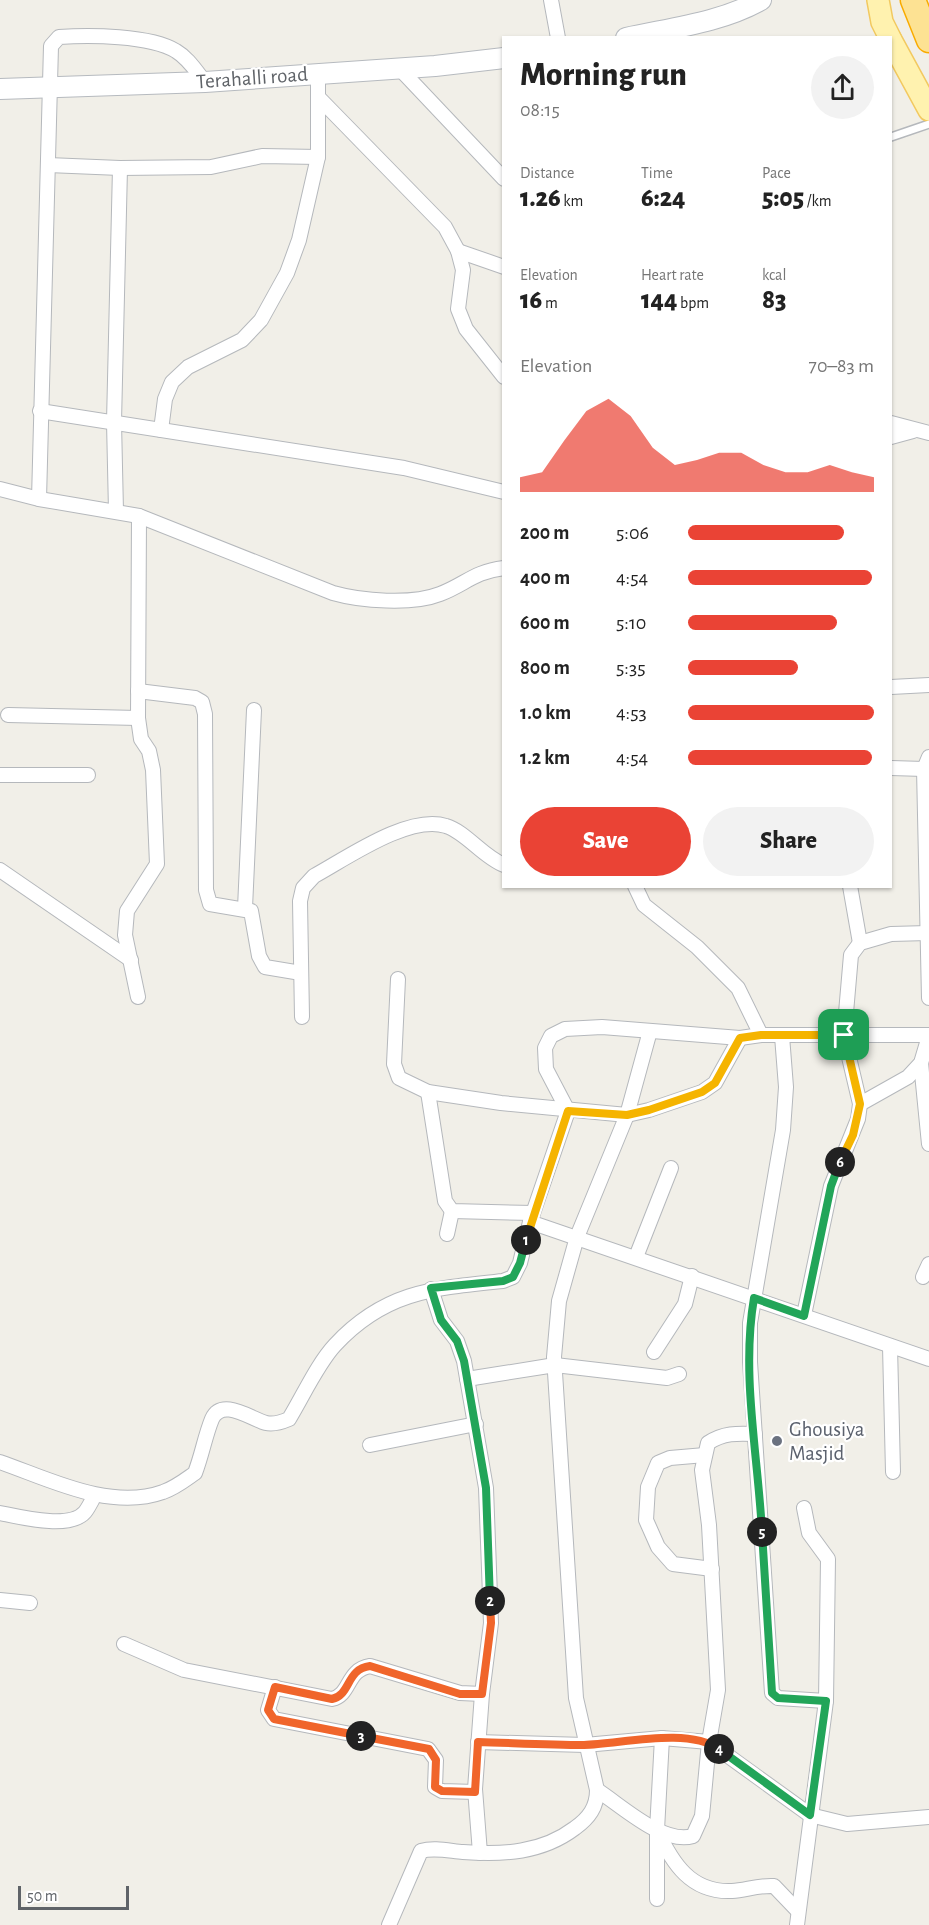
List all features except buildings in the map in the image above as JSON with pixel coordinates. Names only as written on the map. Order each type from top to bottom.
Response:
[{"type":"highway","points":[[913,0],[929,40]]},
{"type":"main road","points":[[866,0],[888,33]]},
{"type":"main road","points":[[878,0],[888,33]]},
{"type":"main road","points":[[892,41],[929,110]]},
{"type":"street","points":[[551,0],[558,36]]},
{"type":"street","points":[[636,36],[702,22],[747,8],[761,0]]},
{"type":"street","points":[[39,499],[51,46],[59,37],[74,36],[154,42],[176,50],[205,82]]},
{"type":"street","name":"Terahalli road","points":[[0,89],[205,82],[502,58]]},
{"type":"street","points":[[399,68],[502,176]]},
{"type":"street","points":[[161,430],[165,399],[172,382],[188,367],[242,340],[261,320],[287,273],[299,240],[318,157],[318,73]]},
{"type":"street","points":[[319,98],[445,226],[458,251],[463,270],[459,309],[466,329],[502,374]]},
{"type":"street","points":[[48,165],[120,168],[211,167],[262,156],[318,157]]},
{"type":"street","points":[[116,511],[114,422],[120,168]]},
{"type":"street","points":[[458,251],[502,266]]},
{"type":"street","points":[[40,411],[404,468],[502,492]]},
{"type":"street","points":[[892,423],[913,431],[929,433]]},
{"type":"street","points":[[892,437],[913,431]]},
{"type":"street","points":[[0,489],[39,499],[139,516],[333,593],[355,599],[422,598],[440,594],[479,572],[502,568]]},
{"type":"street","points":[[138,997],[125,935],[127,911],[157,864],[153,770],[148,752],[141,739],[138,718],[139,516]]},
{"type":"street","points":[[892,687],[929,685]]},
{"type":"street","points":[[138,691],[195,698],[202,702],[205,714],[206,890],[210,904],[245,908],[251,911],[254,917],[259,956],[265,967],[301,973]]},
{"type":"street","points":[[245,908],[254,710]]},
{"type":"street","points":[[8,715],[138,718]]},
{"type":"street","points":[[892,768],[926,763],[929,998]]},
{"type":"street","points":[[0,775],[88,775]]},
{"type":"street","points":[[302,1017],[300,901],[303,888],[314,876],[399,829],[424,824],[447,826],[502,864]]},
{"type":"street","points":[[0,870],[130,960]]},
{"type":"street","points":[[636,888],[644,905],[697,947],[738,988],[761,1035]]},
{"type":"street","points":[[850,888],[860,942]]},
{"type":"street","points":[[804,1316],[831,1186],[853,1135],[860,1104],[844,1035],[851,955],[860,942],[891,934],[927,933]]},
{"type":"street","points":[[399,979],[394,1064],[399,1078],[428,1092],[568,1111],[627,1115],[702,1092],[715,1083],[740,1038]]},
{"type":"street","points":[[0,1462],[94,1495],[136,1496],[162,1493],[195,1473],[213,1418],[220,1411],[231,1409],[267,1423],[280,1423],[289,1419],[334,1346],[356,1326],[399,1298],[431,1288],[503,1281],[513,1277],[520,1263],[532,1218],[568,1111],[546,1069],[545,1048],[551,1036],[564,1029],[602,1026],[740,1038],[761,1035],[929,1036],[921,1063],[929,1144]]},
{"type":"street","points":[[389,1925],[421,1851],[480,1853],[530,1851],[565,1836],[593,1810],[597,1790],[576,1698],[555,1365],[559,1301],[577,1237],[627,1115],[650,1031]]},
{"type":"street","points":[[782,1036],[786,1087],[783,1130],[750,1323],[750,1362],[772,1693],[778,1698],[826,1701]]},
{"type":"street","points":[[860,1104],[908,1077],[921,1063]]},
{"type":"street","points":[[428,1092],[445,1201],[452,1210],[532,1218],[577,1237],[929,1359]]},
{"type":"street","points":[[636,1257],[671,1168]]},
{"type":"street","points":[[447,1234],[452,1210]]},
{"type":"street","points":[[923,1277],[929,1264]]},
{"type":"street","points":[[654,1352],[685,1304],[692,1276]]},
{"type":"street","points":[[431,1288],[441,1320],[457,1341],[476,1424],[486,1488],[491,1623],[482,1694],[475,1792],[480,1853]]},
{"type":"street","points":[[890,1346],[893,1472]]},
{"type":"street","points":[[467,1379],[555,1365],[667,1378],[679,1374]]},
{"type":"street","points":[[370,1445],[476,1424]]},
{"type":"street","points":[[597,1790],[657,1830],[672,1837],[687,1838],[693,1836],[697,1830],[702,1816],[709,1742],[718,1690],[712,1569],[702,1470],[708,1443],[718,1436],[735,1432],[755,1434]]},
{"type":"street","points":[[705,1455],[670,1458],[658,1463],[648,1486],[646,1520],[658,1547],[673,1564],[712,1569]]},
{"type":"street","points":[[0,1513],[54,1521],[72,1520],[84,1514],[94,1495]]},
{"type":"street","points":[[797,1925],[797,1910],[826,1701],[828,1559],[809,1533],[804,1508]]},
{"type":"street","points":[[0,1600],[30,1603]]},
{"type":"street","points":[[124,1644],[184,1670],[332,1699],[341,1694],[356,1671],[370,1666],[460,1694],[482,1694]]},
{"type":"street","points":[[275,1687],[268,1710],[274,1719],[429,1749],[436,1760],[435,1787],[442,1791],[475,1792]]},
{"type":"street","points":[[657,1899],[657,1830],[662,1738]]},
{"type":"street","points":[[478,1742],[585,1745],[662,1738],[709,1742],[810,1815],[847,1824],[929,1817]]},
{"type":"street","points":[[657,1830],[670,1859],[686,1878],[707,1888],[731,1891],[774,1886],[797,1910]]},
{"type":"lane","points":[[892,137],[929,124]]},
{"type":"place","name":"Ghousiya Masjid","points":[[777,1441]]},
{"type":"route","points":[[761,1035],[844,1035],[860,1104],[858,1119],[831,1186],[804,1316],[754,1298],[750,1323],[750,1362],[772,1693],[778,1698],[826,1701],[810,1815],[709,1742],[662,1738],[585,1745],[478,1742],[475,1792],[442,1791],[435,1787],[436,1760],[429,1749],[274,1719],[270,1716],[268,1710],[275,1687],[332,1699],[338,1698],[356,1671],[370,1666],[380,1667],[460,1694],[482,1694],[491,1623],[486,1488],[464,1361],[457,1341],[441,1320],[431,1288],[503,1281],[513,1277],[520,1263],[530,1222],[568,1111],[627,1115],[677,1102],[702,1092],[715,1083],[740,1038],[761,1035]]}]
